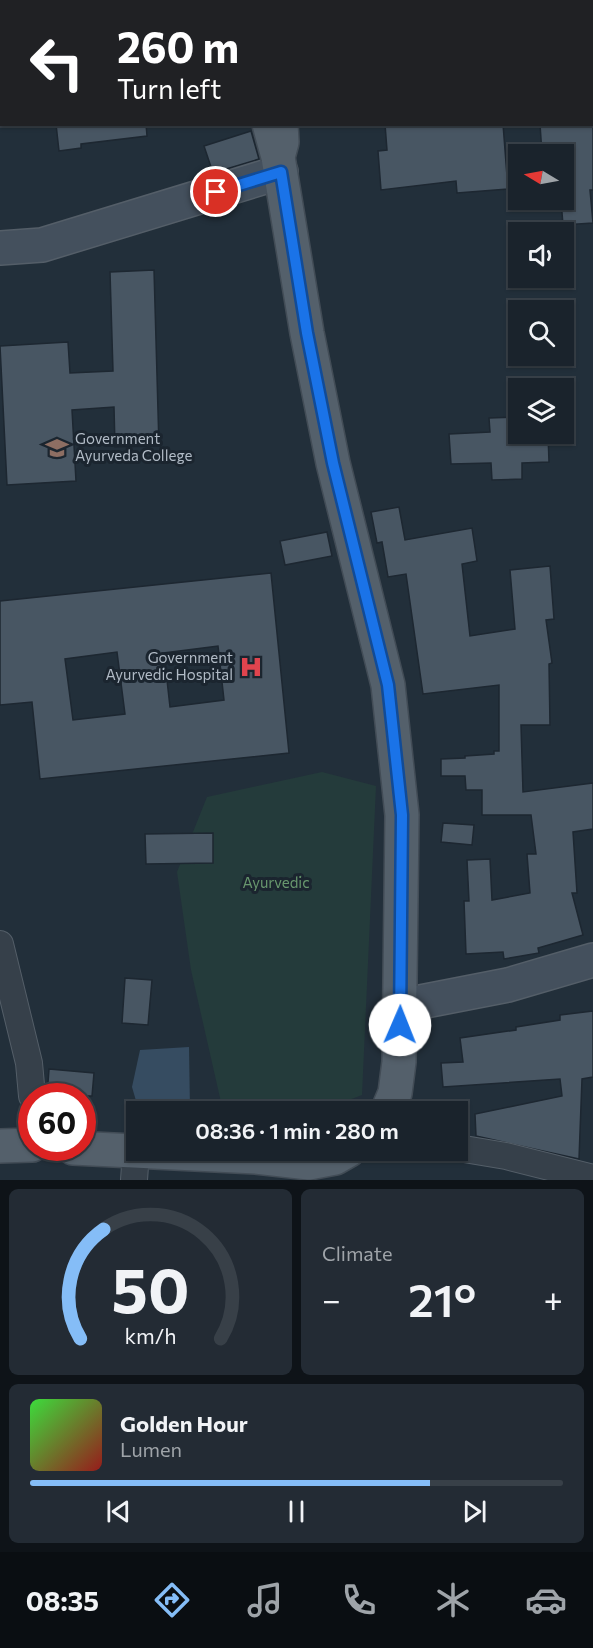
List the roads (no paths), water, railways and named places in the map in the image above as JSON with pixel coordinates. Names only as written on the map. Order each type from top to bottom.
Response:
[{"type":"main road","points":[[270,126],[280,165],[307,333],[333,463],[388,685],[402,815],[399,1062],[395,1093],[392,1101]]},
{"type":"main road","points":[[280,165],[281,126]]},
{"type":"main road","points":[[0,248],[42,245],[280,165]]},
{"type":"main road","points":[[400,1006],[507,985],[593,960]]},
{"type":"main road","points":[[373,1101],[399,1062]]},
{"type":"main road","points":[[0,1146],[18,1145]]},
{"type":"main road","points":[[96,1155],[135,1166],[196,1161]]},
{"type":"main road","points":[[294,1161],[309,1163],[319,1161]]},
{"type":"street","points":[[0,944],[29,1063],[31,1083]]},
{"type":"street","points":[[468,1150],[506,1156],[593,1178]]},
{"type":"water","points":[[189,1047],[190,1101],[136,1101],[132,1087],[140,1050]]},
{"type":"place","name":"Government Ayurveda College","points":[[57,448]]},
{"type":"place","name":"Government Ayurvedic Hospital","points":[[251,667]]},
{"type":"park label","name":"Ayurvedic","points":[[276,883]]}]
